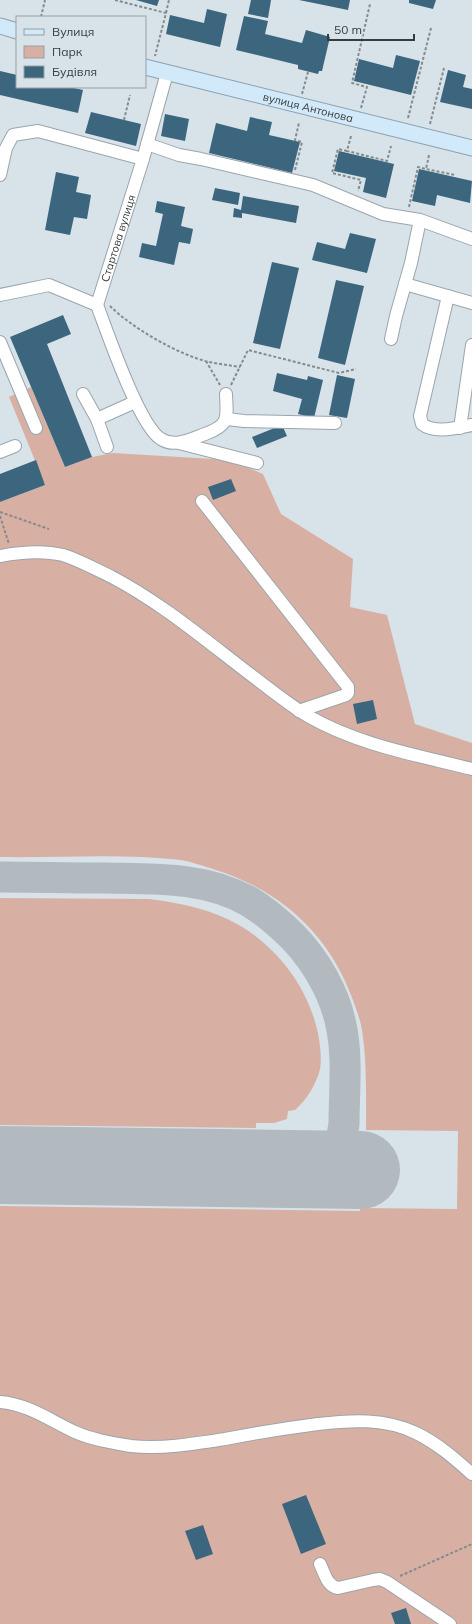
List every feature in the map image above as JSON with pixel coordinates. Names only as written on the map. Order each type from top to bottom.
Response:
[{"type":"main road","points":[[0,26],[16,31]]},
{"type":"main road","name":"вулиця Антонова","points":[[146,67],[472,148]]},
{"type":"street","name":"Стартова вулиця","points":[[98,300],[143,159],[167,73]]},
{"type":"street","points":[[0,175],[6,148],[13,135],[38,131],[143,159]]},
{"type":"street","points":[[147,144],[179,156],[201,159],[313,185],[383,214],[420,220],[472,239]]},
{"type":"street","points":[[390,339],[420,220]]},
{"type":"street","points":[[0,296],[49,284],[98,300],[136,402],[153,432],[162,440],[257,463]]},
{"type":"street","points":[[405,284],[472,304]]},
{"type":"street","points":[[448,296],[420,416],[422,424],[427,428],[436,430],[460,428],[472,425]]},
{"type":"street","points":[[0,342],[36,428]]},
{"type":"street","points":[[460,428],[472,345]]},
{"type":"street","points":[[84,394],[97,419],[107,447]]},
{"type":"street","points":[[179,443],[213,431],[224,424],[227,419],[226,394]]},
{"type":"street","points":[[97,419],[136,402]]},
{"type":"street","points":[[227,419],[244,421],[335,423]]},
{"type":"street","points":[[0,452],[15,446]]},
{"type":"street","points":[[202,501],[348,687],[348,693],[346,695],[299,711]]},
{"type":"street","points":[[0,556],[36,552],[64,556],[101,571],[125,584],[159,606],[299,711],[322,724],[354,738],[472,769]]},
{"type":"street","points":[[0,1402],[19,1405],[77,1433],[92,1438],[109,1442],[147,1447],[175,1447],[294,1427],[331,1423],[354,1421],[382,1423],[401,1427],[427,1439],[472,1474]]},
{"type":"street","points":[[320,1564],[330,1585],[334,1587],[338,1588],[380,1579],[387,1582],[450,1624]]},
{"type":"path","points":[[41,16],[45,0]]},
{"type":"path","points":[[115,0],[166,13]]},
{"type":"path","points":[[155,56],[169,0]]},
{"type":"path","points":[[361,109],[367,87],[352,83],[370,4]]},
{"type":"path","points":[[407,122],[430,28]]},
{"type":"path","points":[[429,127],[444,68]]},
{"type":"path","points":[[302,94],[308,72]]},
{"type":"path","points":[[124,120],[130,95]]},
{"type":"path","points":[[292,180],[302,142],[295,140],[299,123]]},
{"type":"path","points":[[347,151],[350,136]]},
{"type":"path","points":[[355,202],[361,180],[332,173],[338,149],[388,161],[391,146]]},
{"type":"path","points":[[426,169],[429,155]]},
{"type":"path","points":[[406,218],[418,167],[455,175]]},
{"type":"path","points":[[98,300],[149,335],[169,346],[206,361],[240,367]]},
{"type":"path","points":[[226,394],[248,350],[339,373],[356,369]]},
{"type":"path","points":[[206,361],[226,394]]},
{"type":"path","points":[[0,512],[49,529]]},
{"type":"path","points":[[0,516],[12,554]]},
{"type":"path","points":[[387,1582],[472,1544]]},
{"type":"green space","points":[[31,387],[65,467],[92,457],[113,453],[230,460],[263,474],[281,514],[353,559],[350,607],[387,615],[415,724],[472,743],[472,1624],[0,1624],[0,1206],[360,1211],[360,1208],[457,1209],[458,1131],[366,1130],[364,1042],[360,1021],[351,995],[341,972],[314,933],[279,901],[259,888],[237,878],[213,869],[181,860],[114,856],[0,857],[0,502],[45,485],[9,397]]},
{"type":"green space","points":[[0,898],[149,899],[172,902],[206,911],[228,919],[239,925],[267,946],[279,958],[290,971],[307,1001],[318,1033],[321,1056],[320,1069],[316,1081],[310,1091],[295,1110],[288,1111],[287,1119],[274,1123],[256,1123],[256,1128],[0,1125]]},
{"type":"building","points":[[136,0],[159,0],[157,6]]},
{"type":"building","points":[[251,0],[271,0],[268,18],[248,14]]},
{"type":"building","points":[[299,0],[350,0],[348,10]]},
{"type":"building","points":[[409,0],[436,0],[433,9],[409,3]]},
{"type":"building","points":[[207,9],[227,14],[220,47],[166,34],[170,15],[204,23]]},
{"type":"building","points":[[244,16],[268,21],[265,34],[302,43],[306,30],[330,37],[322,71],[319,71],[318,74],[298,69],[298,65],[236,50]]},
{"type":"building","points":[[396,55],[420,61],[411,95],[354,81],[359,59],[393,68]]},
{"type":"building","points":[[448,70],[466,75],[463,87],[472,89],[472,109],[440,102]]},
{"type":"building","points":[[0,71],[16,75],[16,88],[74,88],[83,90],[78,113],[0,95]]},
{"type":"building","points":[[91,112],[141,124],[136,146],[85,133]]},
{"type":"building","points":[[165,114],[189,119],[185,141],[161,136]]},
{"type":"building","points":[[250,117],[272,122],[269,135],[300,142],[292,173],[209,153],[216,123],[247,131]]},
{"type":"building","points":[[339,151],[394,164],[386,198],[363,192],[366,178],[334,171]]},
{"type":"building","points":[[419,169],[472,181],[470,203],[437,195],[435,206],[412,201]]},
{"type":"building","points":[[56,172],[79,177],[76,192],[91,195],[87,219],[74,217],[70,235],[45,230]]},
{"type":"building","points":[[215,188],[240,193],[238,205],[212,200]]},
{"type":"building","points":[[243,196],[299,206],[296,223],[242,213],[242,218],[233,217],[234,208],[241,210]]},
{"type":"building","points":[[157,201],[185,207],[181,226],[193,229],[190,244],[179,242],[174,265],[139,257],[142,243],[156,246],[163,214],[155,212]]},
{"type":"building","points":[[350,233],[376,239],[367,273],[312,260],[317,242],[345,249]]},
{"type":"building","points":[[272,262],[299,268],[280,349],[253,343]]},
{"type":"building","points":[[336,280],[364,286],[345,365],[318,358]]},
{"type":"building","points":[[63,315],[71,334],[47,344],[92,457],[65,467],[10,337]]},
{"type":"building","points":[[277,373],[307,380],[308,376],[323,380],[314,418],[298,414],[302,399],[273,391]]},
{"type":"building","points":[[337,375],[355,379],[347,418],[329,415]]},
{"type":"building","points":[[282,425],[287,436],[257,448],[252,437]]},
{"type":"building","points":[[36,460],[45,485],[0,502],[0,474]]},
{"type":"building","points":[[231,479],[236,491],[213,500],[208,487]]},
{"type":"building","points":[[373,700],[377,719],[357,724],[353,704]]},
{"type":"building","points":[[306,1495],[326,1544],[301,1554],[282,1504]]},
{"type":"building","points":[[203,1525],[213,1554],[196,1560],[185,1531]]},
{"type":"building","points":[[406,1608],[411,1624],[395,1624],[391,1613]]},
{"type":"taxiway","points":[[0,877],[159,879],[197,883],[215,887],[250,902],[262,910],[294,938],[310,957],[324,978],[338,1013],[344,1049],[344,1124],[337,1147],[331,1154],[314,1163],[281,1169]]},
{"type":"runway","points":[[0,1165],[361,1170]]}]
